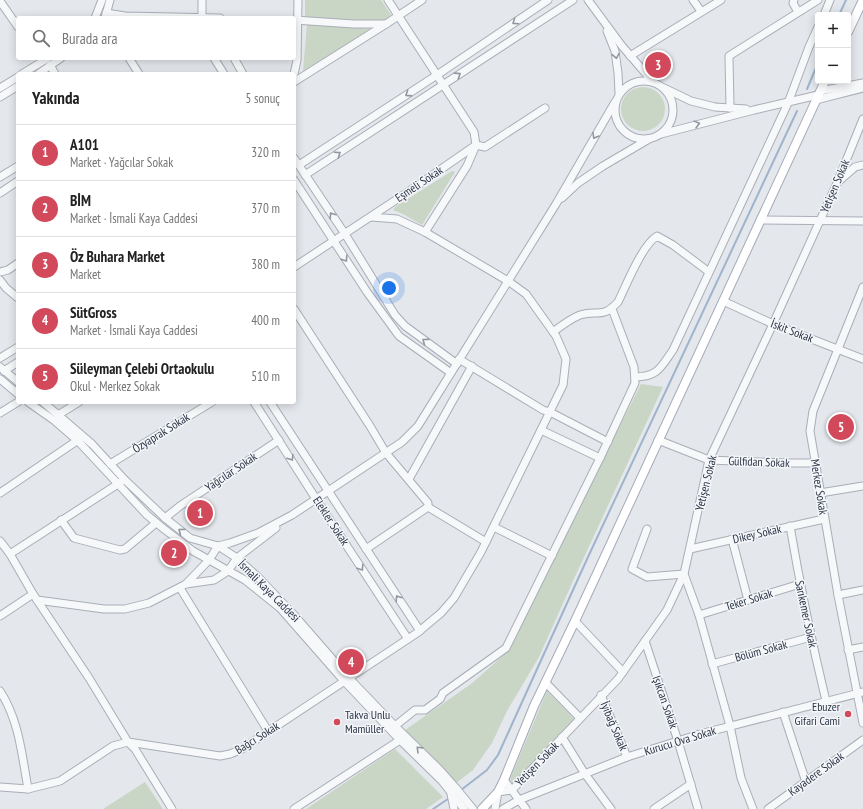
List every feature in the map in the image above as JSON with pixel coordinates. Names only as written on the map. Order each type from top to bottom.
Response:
[{"type":"main road","points":[[851,26],[862,4]]},
{"type":"main road","points":[[482,809],[498,792],[504,780],[545,682],[575,621],[824,84]]},
{"type":"street","points":[[0,0],[16,25]]},
{"type":"street","points":[[96,16],[102,0]]},
{"type":"street","points":[[110,0],[106,15],[125,16]]},
{"type":"street","points":[[202,0],[202,16]]},
{"type":"street","points":[[294,72],[297,60],[296,20],[298,0]]},
{"type":"street","points":[[296,81],[422,0]]},
{"type":"street","points":[[298,165],[437,75],[548,0]]},
{"type":"street","points":[[305,176],[573,0]]},
{"type":"street","points":[[588,0],[603,22],[653,82]]},
{"type":"street","points":[[693,0],[701,11]]},
{"type":"street","points":[[630,56],[721,0]]},
{"type":"street","points":[[794,0],[792,3],[798,12]]},
{"type":"street","points":[[730,108],[729,56],[818,0]]},
{"type":"street","points":[[825,12],[830,0]]},
{"type":"street","points":[[392,1],[398,16],[474,132],[476,145],[467,166],[425,232]]},
{"type":"street","points":[[296,20],[354,24],[386,24]]},
{"type":"street","points":[[603,22],[615,51],[619,93]]},
{"type":"street","points":[[635,377],[646,377],[655,374],[673,350],[788,103],[815,34]]},
{"type":"street","points":[[28,72],[57,60]]},
{"type":"street","points":[[130,60],[138,72]]},
{"type":"street","points":[[215,60],[223,72]]},
{"type":"street","points":[[235,60],[242,72]]},
{"type":"street","points":[[42,67],[51,72]]},
{"type":"street","points":[[0,88],[16,78]]},
{"type":"street","points":[[37,600],[104,609],[125,609],[148,603],[183,586],[214,580],[228,571],[237,558],[292,516],[402,442],[418,426],[556,204],[619,93],[626,86],[634,82],[644,80],[662,86],[691,101],[715,107],[754,110]]},
{"type":"street","points":[[556,204],[578,183],[603,166],[651,138],[754,110],[788,103],[863,83]]},
{"type":"street","points":[[659,135],[670,123],[673,108],[668,93],[662,86]]},
{"type":"street","points":[[0,97],[16,87]]},
{"type":"street","points":[[818,95],[863,88]]},
{"type":"street","points":[[615,102],[614,112],[616,122],[622,130],[630,136],[640,139],[651,138]]},
{"type":"street","name":"Eşmeli Sokak","points":[[296,266],[371,217],[476,145],[485,147],[545,108]]},
{"type":"street","name":"Yetişen Sokak","points":[[512,790],[622,672],[667,610],[684,574],[709,460],[773,324],[863,119]]},
{"type":"street","points":[[296,162],[345,234],[395,315],[405,326],[458,362],[472,366],[543,410],[550,412],[608,442]]},
{"type":"street","points":[[836,183],[855,167],[863,165]]},
{"type":"street","points":[[0,177],[16,167]]},
{"type":"street","points":[[0,193],[16,182]]},
{"type":"street","points":[[296,183],[387,322],[399,336],[451,373]]},
{"type":"street","name":"Bağcı Sokak","points":[[128,742],[220,756],[230,754],[242,748],[420,631],[441,613],[454,598],[494,527],[550,412],[562,385],[566,359],[553,332],[526,294],[508,281],[425,232],[397,219],[371,217]]},
{"type":"street","points":[[760,220],[819,222],[863,221]]},
{"type":"street","points":[[553,332],[569,320],[581,315],[590,313],[604,314],[612,309],[618,302],[644,249],[652,239],[657,236],[673,245],[709,272]]},
{"type":"street","points":[[0,272],[8,270],[16,264]]},
{"type":"street","points":[[0,280],[6,288],[16,296]]},
{"type":"street","name":"Merkez Sokak","points":[[863,287],[813,411],[810,431],[848,650],[860,693],[863,723]]},
{"type":"street","name":"İskit Sokak","points":[[723,301],[773,324],[863,359]]},
{"type":"street","points":[[395,726],[415,710],[425,710],[430,707],[440,699],[443,693],[506,648],[608,442],[635,383],[634,367],[612,309]]},
{"type":"street","points":[[296,311],[386,453],[428,503],[428,507],[486,542]]},
{"type":"street","points":[[0,358],[16,348]]},
{"type":"street","points":[[16,363],[2,369],[16,380]]},
{"type":"street","points":[[408,479],[472,366]]},
{"type":"street","points":[[0,380],[16,392]]},
{"type":"street","points":[[0,413],[16,403]]},
{"type":"street","points":[[0,493],[81,439],[31,404]]},
{"type":"street","name":"İsmali Kaya Caddesi","points":[[45,404],[81,439],[118,484],[156,523],[193,551],[245,580],[280,608],[400,740],[442,781],[464,809]]},
{"type":"street","points":[[58,415],[76,404]]},
{"type":"street","name":"Özyaprak Sokak","points":[[110,464],[209,404]]},
{"type":"street","name":"Elekler Sokak","points":[[255,404],[408,639]]},
{"type":"street","name":"Elekler Sokak","points":[[271,404],[420,631]]},
{"type":"street","points":[[541,430],[600,458]]},
{"type":"street","name":"İsmali Kaya Caddesi","points":[[81,439],[110,464],[165,518],[190,538],[218,546],[237,558],[259,578],[290,611],[347,680],[444,774],[473,809]]},
{"type":"street","name":"Yağcılar Sokak","points":[[165,518],[180,506],[279,440]]},
{"type":"street","name":"Gülfidan Sokak","points":[[658,440],[709,460],[815,463]]},
{"type":"street","points":[[10,554],[125,480]]},
{"type":"street","points":[[820,493],[863,486]]},
{"type":"street","points":[[366,549],[428,507]]},
{"type":"street","points":[[183,586],[209,560],[218,546],[258,533],[292,516]]},
{"type":"street","name":"Dikey Sokak","points":[[690,549],[824,518]]},
{"type":"street","points":[[61,520],[74,538],[120,550],[125,549],[156,523]]},
{"type":"street","name":"Sarıkemer Sokak","points":[[790,526],[810,637],[826,701]]},
{"type":"street","points":[[494,527],[552,556]]},
{"type":"street","points":[[647,529],[632,569],[647,577],[684,574],[699,616],[730,726],[741,778],[753,809]]},
{"type":"street","points":[[732,539],[748,600]]},
{"type":"street","points":[[0,541],[10,554],[33,594],[89,678],[128,742],[135,749],[172,809]]},
{"type":"street","name":"Teker Sokak","points":[[699,616],[800,584]]},
{"type":"street","points":[[183,586],[268,731]]},
{"type":"street","points":[[838,595],[863,590]]},
{"type":"street","points":[[0,616],[33,594]]},
{"type":"street","points":[[575,621],[622,672]]},
{"type":"street","name":"Bölüm Sokak","points":[[712,664],[810,637]]},
{"type":"street","name":"Işıkcan Sokak","points":[[644,641],[678,741],[698,809]]},
{"type":"street","points":[[848,650],[863,648]]},
{"type":"street","points":[[545,682],[580,718]]},
{"type":"street","points":[[0,691],[7,701],[16,723],[28,789]]},
{"type":"street","name":"Kurucu Ova Sokak","points":[[503,809],[519,800],[627,757],[700,734],[860,693]]},
{"type":"street","name":"İyibağ Sokak","points":[[602,695],[627,757]]},
{"type":"street","points":[[783,712],[806,782]]},
{"type":"street","points":[[562,737],[585,774],[611,809]]},
{"type":"street","points":[[294,809],[400,740]]},
{"type":"street","name":"Kayadere Sokak","points":[[768,809],[863,740]]},
{"type":"street","points":[[0,787],[28,789],[60,781],[113,746],[128,742]]},
{"type":"street","points":[[504,780],[526,809]]},
{"type":"street","points":[[654,809],[691,784]]},
{"type":"street","points":[[495,809],[498,792],[512,790]]},
{"type":"street","points":[[450,792],[454,809]]},
{"type":"green space","points":[[305,0],[381,0],[391,15],[383,21],[305,18]]},
{"type":"green space","points":[[307,24],[372,29],[303,71]]},
{"type":"green space","points":[[639,87],[647,87],[659,93],[665,105],[665,113],[659,125],[647,131],[639,131],[627,125],[621,113],[621,105],[627,93]]},
{"type":"green space","points":[[452,171],[455,172],[422,225],[393,210],[395,207]]},
{"type":"green space","points":[[641,384],[663,387],[539,657],[507,711],[492,743],[473,770],[456,783],[405,730],[471,684],[506,653]]},
{"type":"green space","points":[[547,691],[574,719],[513,784],[510,779]]},
{"type":"green space","points":[[395,749],[443,797],[426,809],[306,809]]},
{"type":"green space","points":[[145,782],[163,809],[103,809]]},
{"type":"waterway","points":[[840,12],[846,0]]},
{"type":"waterway","points":[[807,89],[815,70]]},
{"type":"waterway","points":[[461,790],[487,770],[498,755],[588,557],[797,111]]},
{"type":"waterway","points":[[433,809],[448,799]]},
{"type":"place","name":"Öz Buhara Market","points":[[658,65]]},
{"type":"place","name":"Süleyman Çelebi Ortaokulu","points":[[841,427]]},
{"type":"place","name":"A101","points":[[200,513]]},
{"type":"place","name":"BİM","points":[[174,553]]},
{"type":"place","name":"SütGross","points":[[351,662]]},
{"type":"place","name":"Ebuzer Gifari Cami","points":[[848,714]]},
{"type":"place","name":"Takva Unlu Mamüller","points":[[337,722]]}]
